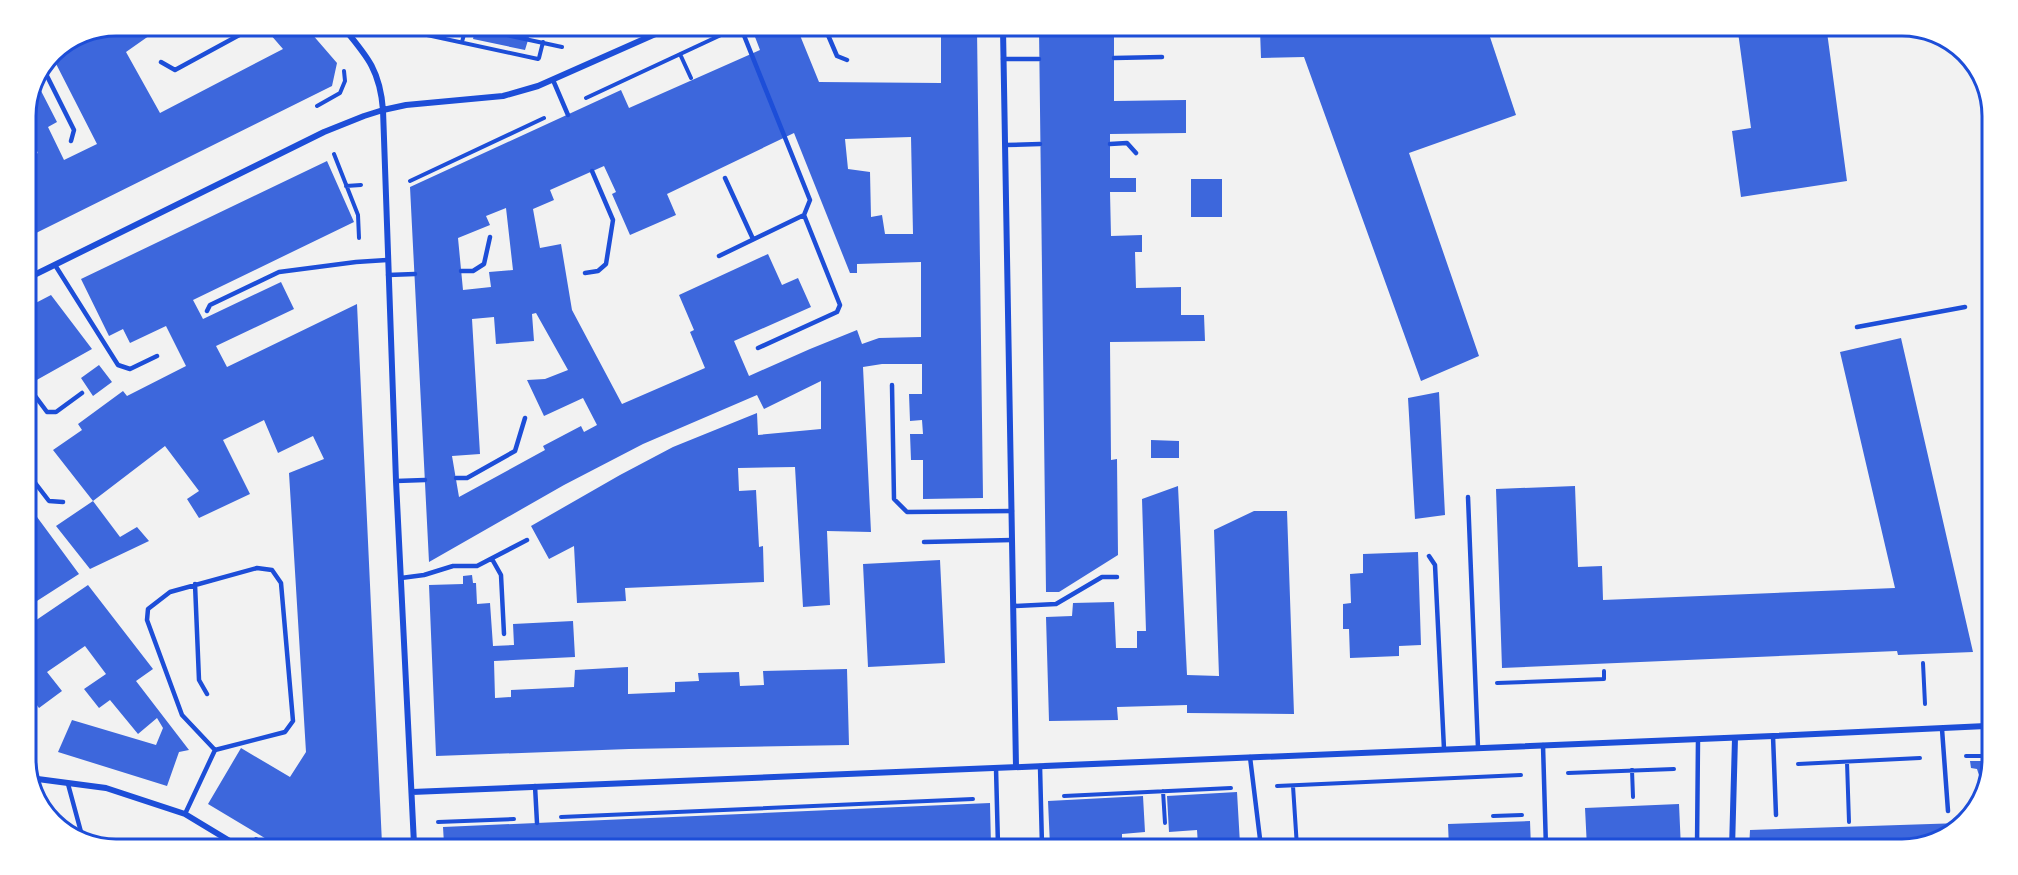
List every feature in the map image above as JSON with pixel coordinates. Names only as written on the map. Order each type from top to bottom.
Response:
[{"type":"street","points":[[350,36],[374,69],[382,95],[396,481],[414,839]]},
{"type":"street","points":[[36,274],[324,132],[363,116],[406,105],[503,96],[554,80],[651,36]]},
{"type":"street","points":[[1003,36],[1016,767]]},
{"type":"street","points":[[412,792],[1698,740],[1982,726]]},
{"type":"street","points":[[1732,839],[1735,738]]},
{"type":"street","points":[[39,779],[106,788],[185,814],[226,839]]},
{"type":"lane","points":[[161,62],[175,70],[237,36]]},
{"type":"lane","points":[[719,256],[804,215],[810,200],[744,36]]},
{"type":"lane","points":[[828,36],[837,56],[847,60]]},
{"type":"lane","points":[[1114,58],[1162,57]]},
{"type":"lane","points":[[1003,59],[1039,58]]},
{"type":"lane","points":[[47,77],[74,130],[71,141]]},
{"type":"lane","points":[[554,80],[568,115]]},
{"type":"lane","points":[[1110,144],[1127,143],[1136,153]]},
{"type":"lane","points":[[1005,145],[1040,144]]},
{"type":"lane","points":[[585,273],[598,271],[606,264],[612,220],[592,171]]},
{"type":"lane","points":[[725,178],[753,239]]},
{"type":"lane","points":[[758,348],[837,312],[840,305],[804,215]]},
{"type":"lane","points":[[461,272],[473,271],[484,264],[490,237]]},
{"type":"lane","points":[[207,311],[210,305],[279,272],[361,261],[387,260]]},
{"type":"lane","points":[[55,265],[118,365],[130,369],[157,356]]},
{"type":"lane","points":[[388,275],[415,274]]},
{"type":"lane","points":[[1857,327],[1965,307]]},
{"type":"lane","points":[[892,385],[894,499],[907,512],[1012,511]]},
{"type":"lane","points":[[36,397],[47,412],[56,412],[82,393]]},
{"type":"lane","points":[[456,478],[467,478],[515,451],[525,418]]},
{"type":"lane","points":[[396,481],[425,480]]},
{"type":"lane","points":[[36,484],[50,501],[63,502]]},
{"type":"lane","points":[[1468,497],[1478,748]]},
{"type":"lane","points":[[401,578],[424,575],[453,566],[477,566],[527,540]]},
{"type":"lane","points":[[924,542],[1012,540]]},
{"type":"lane","points":[[1429,556],[1435,565],[1444,749]]},
{"type":"lane","points":[[492,559],[501,575],[504,634]]},
{"type":"lane","points":[[257,568],[272,570],[281,583],[293,722],[285,732],[215,750],[182,715],[147,620],[148,609],[170,592],[195,584],[257,568]]},
{"type":"lane","points":[[1014,606],[1056,604],[1102,577],[1117,577]]},
{"type":"lane","points":[[195,584],[199,680],[207,694]]},
{"type":"lane","points":[[1942,729],[1948,811]]},
{"type":"lane","points":[[1773,736],[1776,815]]},
{"type":"lane","points":[[1697,839],[1698,740]]},
{"type":"lane","points":[[1543,745],[1546,839]]},
{"type":"lane","points":[[185,814],[215,750]]},
{"type":"lane","points":[[1250,758],[1260,839]]},
{"type":"lane","points":[[1040,766],[1042,839]]},
{"type":"lane","points":[[996,768],[998,839]]},
{"type":"lane","points":[[68,784],[80,830]]},
{"type":"lane","points":[[535,786],[537,820]]},
{"type":"path","points":[[433,36],[545,60]]},
{"type":"path","points":[[462,42],[464,36]]},
{"type":"path","points":[[514,36],[563,48]]},
{"type":"path","points":[[539,59],[543,42]]},
{"type":"path","points":[[680,54],[691,78]]},
{"type":"path","points":[[1923,663],[1925,685]]},
{"type":"path","points":[[1476,683],[1604,679],[1604,671]]},
{"type":"path","points":[[1774,765],[1982,756]]},
{"type":"path","points":[[1847,762],[1849,822]]},
{"type":"path","points":[[1041,797],[1697,768]]},
{"type":"path","points":[[1632,770],[1633,797]]},
{"type":"path","points":[[1293,786],[1296,839]]},
{"type":"path","points":[[1163,791],[1165,823]]},
{"type":"path","points":[[413,823],[537,820],[997,798]]},
{"type":"building","points":[[116,36],[149,36],[126,52],[160,113],[283,49],[272,36],[314,36],[337,63],[332,86],[36,233],[36,154],[38,153],[36,149],[36,111],[41,90],[57,122],[48,127],[64,160],[97,144],[56,64],[72,50],[86,42]]},
{"type":"building","points":[[474,36],[529,36],[525,50],[473,39]]},
{"type":"building","points":[[755,36],[800,36],[819,82],[941,83],[941,37],[931,36],[977,36],[983,498],[923,499],[923,460],[911,460],[910,434],[923,434],[922,420],[910,421],[909,394],[922,394],[922,364],[882,364],[863,367],[871,532],[827,531],[830,605],[803,607],[795,467],[738,468],[739,491],[756,490],[759,547],[763,546],[764,582],[625,588],[626,601],[577,603],[574,546],[549,559],[531,526],[673,447],[757,413],[758,435],[821,429],[821,381],[764,409],[757,395],[643,444],[564,485],[429,562],[410,187],[621,90],[629,108],[760,50]],"holes":[[[794,133],[850,273],[857,273],[857,264],[921,262],[921,337],[879,338],[862,344],[857,330],[749,376],[734,341],[811,307],[798,278],[782,285],[768,254],[679,295],[694,330],[690,332],[705,368],[622,404],[572,310],[561,244],[540,248],[533,209],[554,200],[550,190],[604,166],[616,192],[612,194],[630,235],[676,215],[667,194]],[[911,137],[913,234],[885,234],[882,215],[871,217],[870,172],[848,169],[845,139]],[[506,208],[513,270],[489,272],[491,287],[463,290],[458,238],[490,225],[486,216]],[[536,313],[568,370],[545,379],[527,380],[544,416],[583,398],[597,425],[584,432],[581,426],[543,446],[545,450],[459,497],[452,456],[480,454],[472,319],[494,317],[496,344],[534,341],[532,314]]]},
{"type":"building","points":[[1039,36],[1114,36],[1114,101],[1186,100],[1186,133],[1110,134],[1110,178],[1136,178],[1136,192],[1110,192],[1111,236],[1142,235],[1142,252],[1135,252],[1136,288],[1181,287],[1181,315],[1204,315],[1205,341],[1110,342],[1111,460],[1117,459],[1118,555],[1059,592],[1046,592]]},
{"type":"building","points":[[1260,36],[1490,36],[1516,115],[1409,153],[1479,356],[1421,381],[1304,57],[1261,58]]},
{"type":"building","points":[[1739,36],[1828,36],[1847,181],[1741,197],[1732,131],[1751,128]]},
{"type":"building","points":[[327,161],[354,222],[193,300],[203,319],[281,282],[294,309],[216,346],[227,367],[357,304],[382,839],[266,839],[208,804],[241,748],[290,777],[306,752],[289,473],[324,459],[313,436],[278,453],[264,420],[223,440],[250,494],[199,518],[187,499],[199,491],[165,446],[93,501],[53,450],[82,430],[78,424],[123,391],[127,396],[186,366],[166,326],[130,343],[123,329],[109,336],[81,279]]},
{"type":"building","points":[[1191,179],[1222,179],[1222,217],[1191,217]]},
{"type":"building","points":[[51,295],[92,349],[36,380],[36,303]]},
{"type":"building","points":[[1901,338],[1973,652],[1898,655],[1897,651],[1502,668],[1496,489],[1575,486],[1578,567],[1602,566],[1603,600],[1895,588],[1840,352]]},
{"type":"building","points":[[99,365],[112,382],[93,396],[81,378]]},
{"type":"building","points":[[1439,392],[1445,515],[1415,519],[1408,398]]},
{"type":"building","points":[[1151,440],[1179,441],[1179,458],[1151,458]]},
{"type":"building","points":[[1178,486],[1187,675],[1219,676],[1214,530],[1254,511],[1287,511],[1294,714],[1187,713],[1187,705],[1117,707],[1118,720],[1049,721],[1046,617],[1072,616],[1073,603],[1114,602],[1116,648],[1137,648],[1137,631],[1146,631],[1142,499]]},
{"type":"building","points":[[93,501],[120,537],[137,527],[149,541],[90,569],[56,526]]},
{"type":"building","points":[[36,516],[79,574],[36,602]]},
{"type":"building","points":[[1418,552],[1421,645],[1399,646],[1399,656],[1350,658],[1349,629],[1343,629],[1343,604],[1351,603],[1350,574],[1363,573],[1363,554]]},
{"type":"building","points":[[940,560],[945,663],[868,667],[863,564]]},
{"type":"building","points":[[472,575],[473,583],[476,583],[477,604],[490,603],[493,646],[514,645],[513,624],[573,621],[575,657],[494,661],[495,698],[511,697],[511,690],[574,687],[575,670],[628,667],[628,694],[675,692],[675,682],[699,681],[698,673],[739,672],[740,686],[764,685],[763,671],[847,669],[849,745],[629,749],[436,756],[429,585],[463,584],[463,576]]},
{"type":"building","points":[[88,585],[153,669],[136,681],[189,750],[179,752],[167,786],[58,752],[72,720],[156,745],[163,728],[157,718],[138,734],[110,700],[99,708],[84,689],[106,674],[85,646],[47,672],[62,691],[39,708],[36,704],[36,620]]},
{"type":"building","points":[[1970,761],[1982,761],[1979,776],[1977,769],[1971,768]]},
{"type":"building","points":[[1237,792],[1240,839],[1198,839],[1197,830],[1169,832],[1167,796]]},
{"type":"building","points":[[1143,796],[1145,832],[1122,834],[1122,839],[1050,839],[1048,801]]},
{"type":"building","points":[[990,803],[991,839],[444,839],[443,827]]},
{"type":"building","points":[[1679,804],[1681,839],[1587,839],[1585,808]]},
{"type":"building","points":[[1530,821],[1531,839],[1449,839],[1448,824]]},
{"type":"building","points":[[1948,823],[1928,835],[1902,839],[1750,839],[1750,830]]}]
